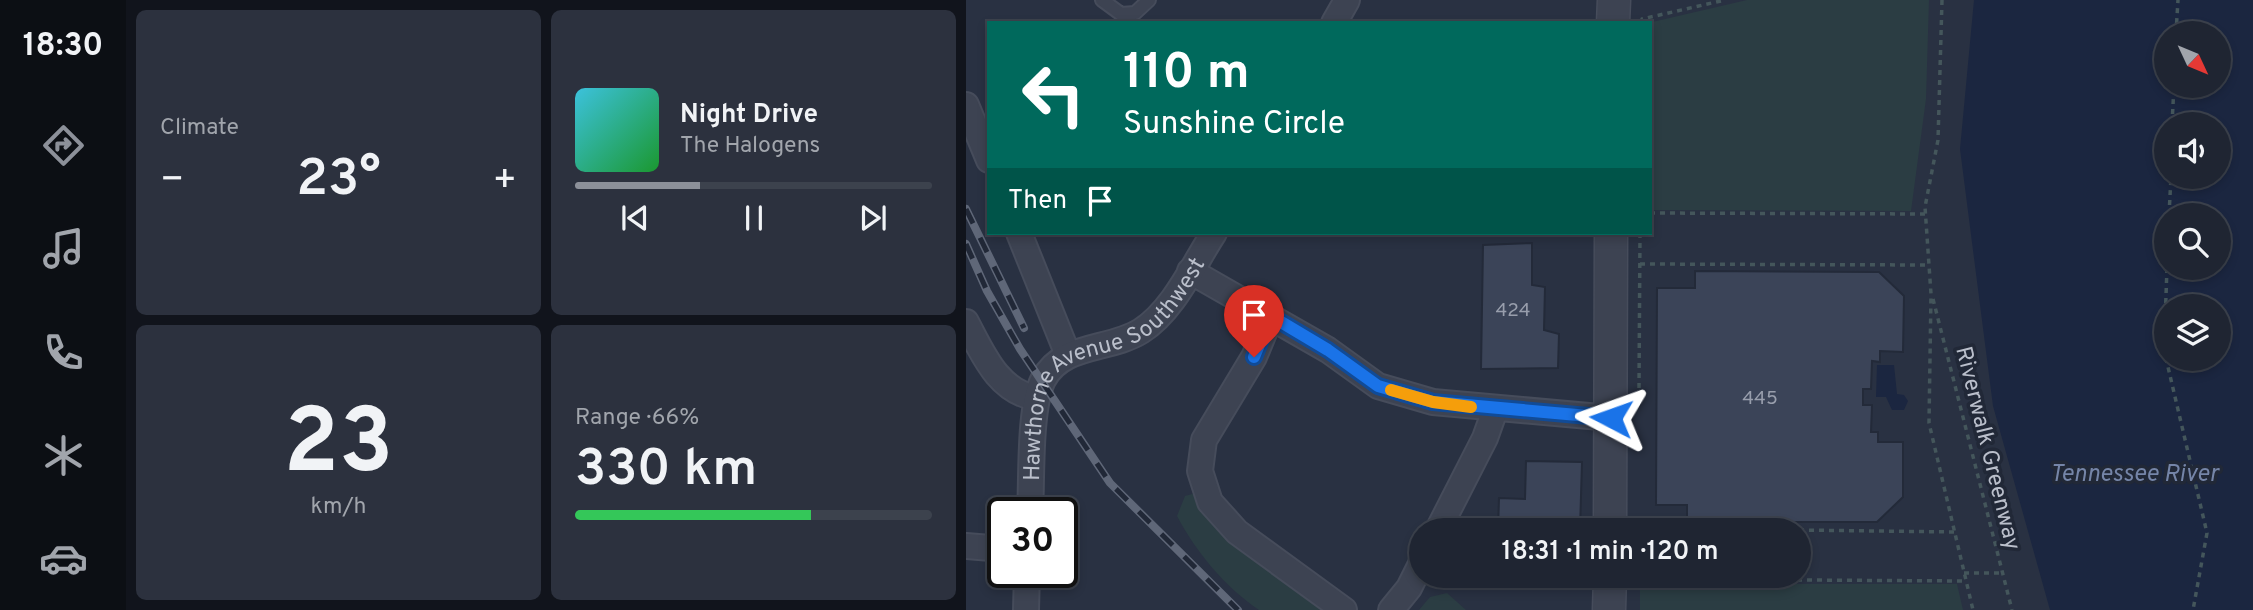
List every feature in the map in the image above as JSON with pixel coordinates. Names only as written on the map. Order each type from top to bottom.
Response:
[{"type":"street","points":[[1335,21],[1347,0]]},
{"type":"street","points":[[1614,0],[1632,21]]},
{"type":"street","points":[[966,105],[987,155]]},
{"type":"street","points":[[1019,235],[1068,355]]},
{"type":"street","name":"Hawthorne Avenue Southwest","points":[[1031,497],[1037,398],[1048,372],[1068,355],[1110,344],[1140,331],[1157,317],[1213,235]]},
{"type":"street","points":[[1611,235],[1611,418],[1623,518]]},
{"type":"street","points":[[1189,271],[1328,350],[1378,386],[1433,402],[1495,410],[1611,418]]},
{"type":"street","points":[[1271,316],[1254,357],[1204,440],[1200,471],[1210,502],[1237,532],[1344,610]]},
{"type":"street","points":[[966,323],[996,374],[1009,388],[1037,398]]},
{"type":"street","points":[[1444,518],[1485,438],[1495,410]]},
{"type":"street","points":[[966,546],[987,548]]},
{"type":"street","points":[[1026,610],[1027,588]]},
{"type":"street","points":[[1391,610],[1409,588]]},
{"type":"street","points":[[1609,610],[1618,588]]},
{"type":"lane","points":[[1102,0],[1121,15],[1135,13],[1149,0]]},
{"type":"path","points":[[1632,21],[1725,0]]},
{"type":"path","name":"Riverwalk Greenway","points":[[1942,0],[1938,139],[1926,214],[1931,294],[1929,423],[1973,610]]},
{"type":"path","points":[[2177,21],[2178,0]]},
{"type":"path","points":[[1652,213],[1926,214]]},
{"type":"path","points":[[1640,264],[1929,265]]},
{"type":"path","points":[[2167,280],[2164,350],[2207,533],[2193,610]]},
{"type":"path","name":"Riverwalk Greenway","points":[[1931,294],[2012,610]]},
{"type":"path","points":[[1811,530],[1955,532]]},
{"type":"path","points":[[1964,573],[2003,573]]},
{"type":"path","points":[[1811,579],[1966,581]]},
{"type":"shaded area","points":[[1747,0],[1929,0],[1926,99],[1911,211],[1652,210],[1652,22]]},
{"type":"shaded area","points":[[1196,493],[1271,572],[1321,610],[1259,610],[1223,580],[1193,543],[1177,516],[1185,496]]},
{"type":"shaded area","points":[[1811,584],[1957,584],[1963,610],[1640,610],[1640,588],[1811,588]]},
{"type":"shaded area","points":[[1447,593],[1466,610],[1419,610],[1430,597]]},
{"type":"water","name":"Tennessee River","points":[[1974,0],[2253,0],[2253,610],[2050,610],[1993,406],[1960,149]]},
{"type":"water","points":[[1877,365],[1894,365],[1897,394],[1904,395],[1908,401],[1904,410],[1892,410],[1886,397],[1876,397]]},
{"type":"building","points":[[1532,243],[1532,285],[1545,287],[1544,330],[1559,334],[1558,368],[1481,369],[1483,245]]},
{"type":"building","points":[[1695,271],[1879,272],[1904,296],[1903,352],[1880,351],[1880,362],[1872,361],[1871,389],[1863,389],[1863,405],[1872,405],[1871,432],[1878,432],[1878,442],[1903,442],[1903,497],[1877,522],[1811,522],[1811,518],[1687,518],[1687,505],[1656,505],[1657,288],[1695,288]]},
{"type":"building","points":[[1526,461],[1582,462],[1580,518],[1498,518],[1499,498],[1525,499]]},
{"type":"railway","points":[[966,209],[1024,328]]},
{"type":"railway","points":[[966,244],[987,291],[1020,349],[1110,483],[1238,610]]},
{"type":"slow traffic","points":[[1391,390],[1433,402],[1471,407]]},
{"type":"route","points":[[1254,357],[1271,316],[1328,350],[1378,386],[1433,402],[1495,410],[1611,418]]}]
